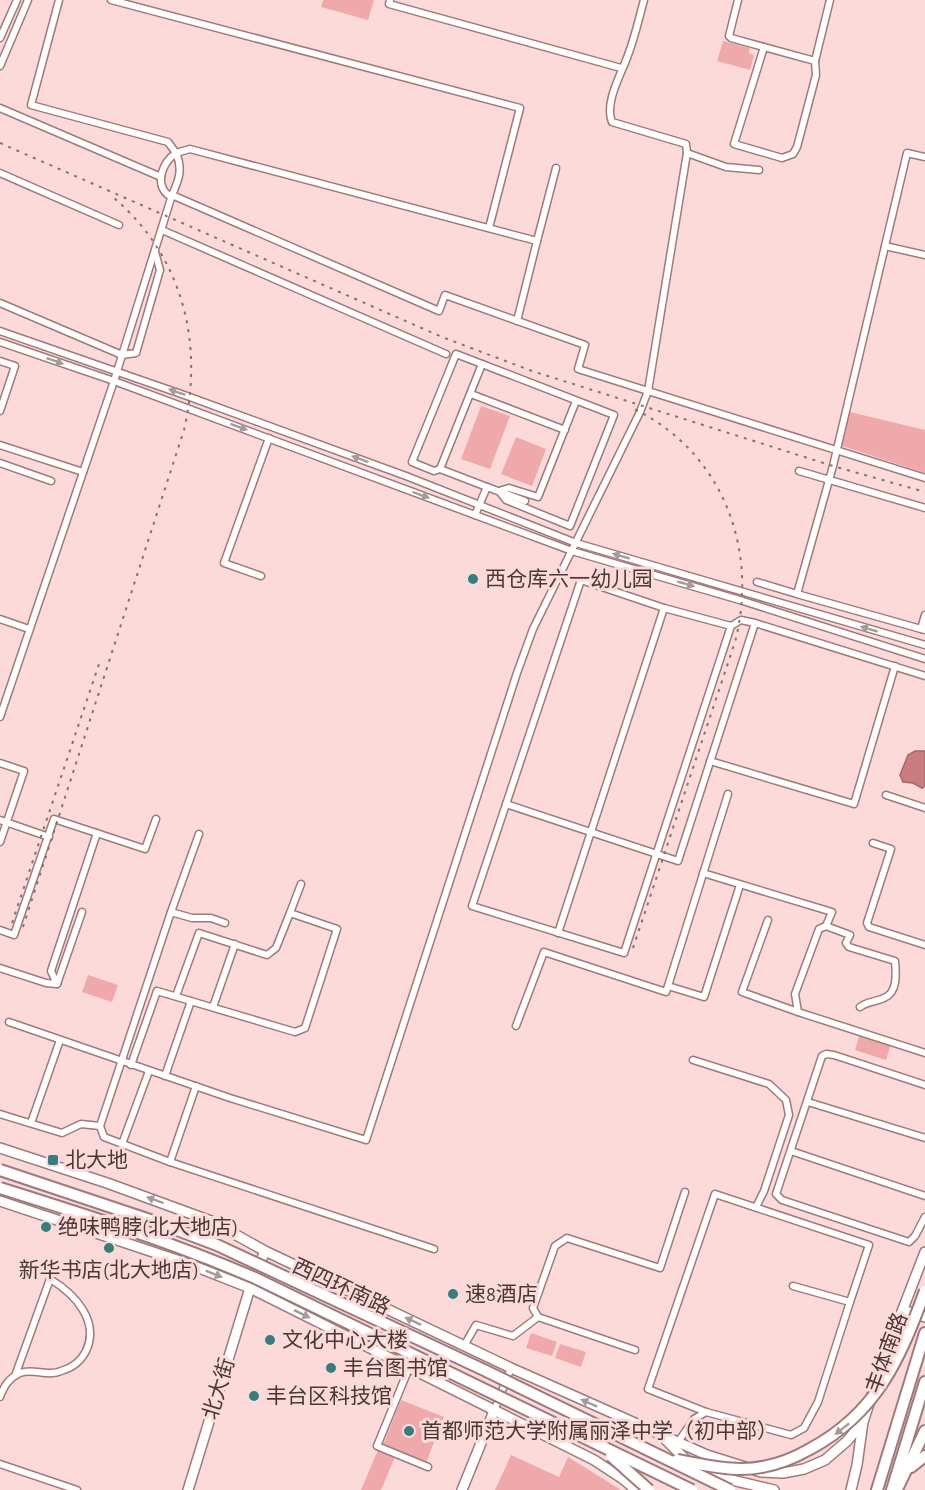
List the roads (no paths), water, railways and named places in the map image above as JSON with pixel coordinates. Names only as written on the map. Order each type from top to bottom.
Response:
[{"type":"highway","name":"西四环南路","points":[[43,1184],[139,1216]]},
{"type":"highway","name":"西四环南路","points":[[0,1188],[154,1238]]},
{"type":"highway","name":"西四环南路","points":[[169,1226],[207,1241],[484,1370],[730,1490]]},
{"type":"highway","name":"西四环南路","points":[[177,1246],[255,1278],[691,1490]]},
{"type":"highway","points":[[663,1457],[722,1468],[758,1468],[778,1464],[820,1444],[857,1417],[878,1392],[900,1355],[925,1291]]},
{"type":"highway","name":"丰体南路","points":[[877,1490],[925,1333]]},
{"type":"highway","points":[[892,1490],[925,1382]]},
{"type":"highway","points":[[897,1490],[925,1431]]},
{"type":"highway","points":[[600,1446],[649,1490]]},
{"type":"highway","points":[[906,1471],[925,1456]]},
{"type":"street","points":[[0,38],[17,0]]},
{"type":"street","points":[[0,66],[28,0]]},
{"type":"street","points":[[0,717],[117,372],[181,171],[176,153],[168,142],[31,105],[59,0]]},
{"type":"street","points":[[111,0],[520,108],[489,228]]},
{"type":"street","points":[[390,0],[389,4],[621,68]]},
{"type":"street","points":[[9,1022],[149,1071],[366,1140],[516,673],[533,629],[640,412],[648,391],[687,153],[686,144],[612,122],[609,114],[621,68],[627,57],[644,0]]},
{"type":"street","points":[[738,0],[729,36],[731,38],[815,61]]},
{"type":"street","points":[[764,47],[734,144],[782,158],[793,154],[797,147],[816,75],[815,61],[830,0]]},
{"type":"street","points":[[0,108],[161,177]]},
{"type":"street","points":[[537,241],[380,197],[190,148],[169,158],[162,170],[160,182],[164,192],[168,195],[439,311],[445,295],[585,345],[578,369],[925,478]]},
{"type":"street","points":[[687,153],[726,167],[759,170]]},
{"type":"street","points":[[797,594],[837,451],[907,153],[925,157]]},
{"type":"street","points":[[517,321],[556,168]]},
{"type":"street","points":[[0,173],[119,225]]},
{"type":"street","points":[[162,230],[446,354]]},
{"type":"street","points":[[885,246],[925,255]]},
{"type":"street","points":[[0,303],[122,355],[136,353],[160,270],[154,252]]},
{"type":"street","points":[[0,331],[212,405],[576,543],[925,645]]},
{"type":"street","points":[[0,342],[114,381],[572,551],[743,601],[925,659]]},
{"type":"street","points":[[500,491],[506,501],[570,526],[614,416],[456,354],[412,462],[434,471],[440,469],[500,491],[525,501]]},
{"type":"street","points":[[0,361],[15,366],[0,411]]},
{"type":"street","points":[[440,469],[482,364]]},
{"type":"street","points":[[471,394],[565,430]]},
{"type":"street","points":[[500,491],[510,488],[538,497],[576,401]]},
{"type":"street","points":[[261,576],[224,563],[269,438]]},
{"type":"street","points":[[0,445],[82,472]]},
{"type":"street","points":[[0,463],[51,481]]},
{"type":"street","points":[[799,471],[925,508]]},
{"type":"street","points":[[475,515],[487,487]]},
{"type":"street","points":[[731,626],[664,608],[581,580],[472,906],[624,953],[731,626],[741,620],[925,676]]},
{"type":"street","points":[[757,582],[923,630],[925,615]]},
{"type":"street","points":[[558,933],[664,608]]},
{"type":"street","points":[[0,619],[29,629]]},
{"type":"street","points":[[506,804],[678,861],[755,623]]},
{"type":"street","points":[[710,761],[854,804],[895,666]]},
{"type":"street","points":[[0,763],[24,771],[3,821],[0,842]]},
{"type":"street","points":[[516,1026],[543,952],[666,992],[728,794]]},
{"type":"street","points":[[886,795],[925,808]]},
{"type":"street","points":[[0,930],[14,935],[54,819],[145,849],[156,819]]},
{"type":"street","points":[[3,821],[49,837]]},
{"type":"street","points":[[57,984],[51,971],[97,833]]},
{"type":"street","points":[[199,834],[120,1061],[100,1126],[104,1137],[170,1162],[434,1249]]},
{"type":"street","points":[[873,843],[891,849],[867,923],[869,927],[925,945]]},
{"type":"street","points":[[703,873],[832,912],[826,927],[816,932],[795,994],[798,1012]]},
{"type":"street","points":[[176,996],[199,933],[267,955],[273,952],[301,884]]},
{"type":"street","points":[[669,986],[704,997],[740,885]]},
{"type":"street","points":[[57,984],[82,912]]},
{"type":"street","points":[[171,912],[192,918],[211,918],[225,923]]},
{"type":"street","points":[[131,1065],[157,991],[296,1032],[305,1028],[337,929],[317,920],[290,913]]},
{"type":"street","points":[[768,920],[742,992],[925,1053]]},
{"type":"street","points":[[826,927],[850,934],[846,943],[849,947],[895,961],[896,976],[891,994],[884,999],[866,1002],[860,1007]]},
{"type":"street","points":[[213,1007],[235,944]]},
{"type":"street","points":[[0,968],[46,983],[57,984]]},
{"type":"street","points":[[165,1076],[191,1001]]},
{"type":"street","points":[[31,1124],[60,1040]]},
{"type":"street","points":[[925,1085],[826,1054],[822,1056],[776,1194],[782,1200],[909,1242],[915,1236],[925,1216]]},
{"type":"street","points":[[693,1060],[769,1084],[786,1100],[789,1115],[764,1191],[756,1207]]},
{"type":"street","points":[[122,1144],[149,1071]]},
{"type":"street","points":[[170,1162],[196,1086]]},
{"type":"street","points":[[808,1102],[925,1138]]},
{"type":"street","points":[[0,1114],[62,1133],[81,1124],[100,1126]]},
{"type":"street","name":"西四环南路","points":[[0,1148],[108,1183],[211,1221],[265,1251],[464,1346],[662,1435],[699,1472]]},
{"type":"street","points":[[790,1151],[925,1196]]},
{"type":"street","name":"西四环南路","points":[[4,1171],[43,1184]]},
{"type":"street","points":[[635,1350],[538,1317],[533,1308],[555,1246],[567,1238],[660,1268],[685,1192]]},
{"type":"street","points":[[715,1194],[756,1207],[869,1245],[818,1402],[804,1428],[791,1436],[706,1412],[648,1389],[715,1194]]},
{"type":"street","name":"西四环南路","points":[[0,1201],[189,1264],[250,1288],[594,1460],[636,1490]]},
{"type":"street","name":"西四环南路","points":[[139,1216],[169,1226]]},
{"type":"street","name":"西四环南路","points":[[154,1238],[211,1258],[691,1490]]},
{"type":"street","name":"西四环南路","points":[[207,1241],[259,1263],[699,1472],[774,1490]]},
{"type":"street","name":"北大街","points":[[188,1490],[253,1278],[265,1251]]},
{"type":"street","name":"丰体南路","points":[[863,1422],[884,1358],[925,1252]]},
{"type":"street","points":[[0,1397],[3,1387],[15,1376],[26,1371],[47,1374],[73,1366],[83,1356],[90,1341],[90,1324],[84,1310],[70,1294],[50,1279],[15,1376]]},
{"type":"street","points":[[793,1286],[849,1302]]},
{"type":"street","points":[[912,1286],[925,1291]]},
{"type":"street","points":[[903,1310],[925,1317]]},
{"type":"street","points":[[464,1346],[476,1325],[513,1336],[538,1317]]},
{"type":"street","points":[[409,1368],[377,1446],[428,1467]]},
{"type":"street","points":[[462,1490],[511,1368]]},
{"type":"street","points":[[678,1442],[694,1419],[706,1412]]},
{"type":"street","points":[[662,1435],[707,1455],[761,1472],[783,1473],[804,1469],[825,1460],[847,1442],[863,1422]]},
{"type":"street","points":[[851,1490],[863,1422]]},
{"type":"street","points":[[594,1460],[660,1475]]},
{"type":"street","points":[[0,1464],[77,1490]]},
{"type":"railway","points":[[0,143],[442,337],[532,371],[833,466],[925,492]]},
{"type":"railway","points":[[23,927],[184,430],[190,397],[189,334],[172,274],[157,247],[138,221],[114,198]]},
{"type":"railway","points":[[633,948],[735,642],[741,607],[742,573],[737,539],[727,507],[711,477],[691,451],[665,428],[634,409]]},
{"type":"railway","points":[[12,923],[100,661]]},
{"type":"place","name":"西仓库六一幼儿园","points":[[473,579]]},
{"type":"place","name":"北大地","points":[[53,1160]]},
{"type":"place","name":"绝味鸭脖(北大地店)","points":[[46,1227]]},
{"type":"place","name":"新华书店(北大地店)","points":[[109,1248]]},
{"type":"place","name":"速8酒店","points":[[453,1294]]},
{"type":"place","name":"文化中心大楼","points":[[270,1340]]},
{"type":"place","name":"丰台图书馆","points":[[331,1368]]},
{"type":"place","name":"丰台区科技馆","points":[[254,1396]]},
{"type":"place","name":"首都师范大学附属丽泽中学（初中部）","points":[[409,1431]]}]
